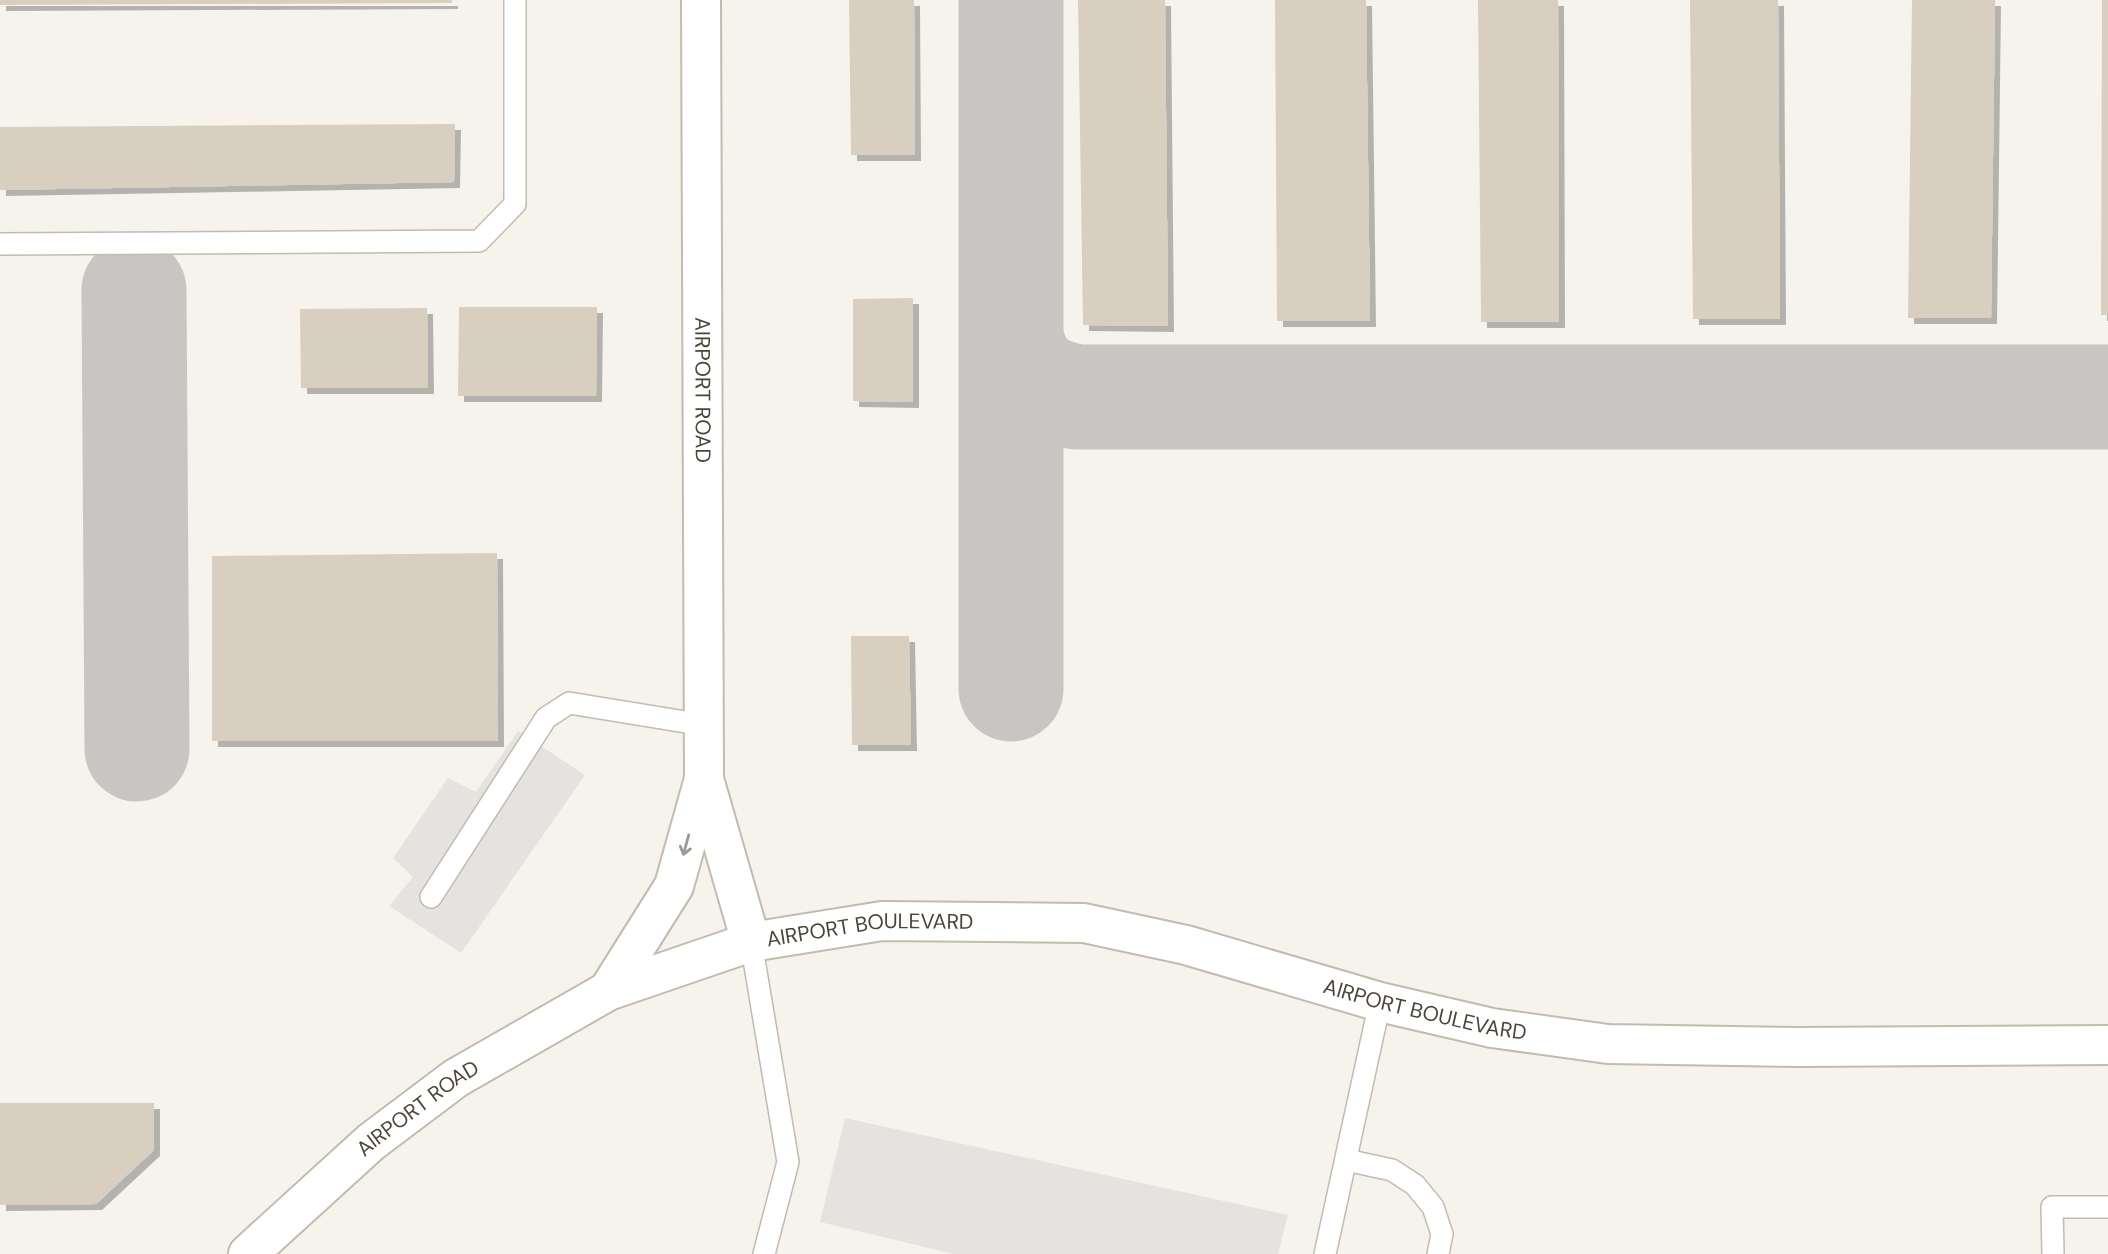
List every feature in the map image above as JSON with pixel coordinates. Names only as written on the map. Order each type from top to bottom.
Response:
[{"type":"street","name":"AIRPORT ROAD","points":[[608,991],[674,886],[704,779],[701,0]]},
{"type":"street","name":"AIRPORT ROAD","points":[[248,1254],[371,1142],[456,1078],[608,991],[751,942],[704,779]]},
{"type":"street","name":"AIRPORT BOULEVARD","points":[[751,942],[882,920],[1084,923],[1186,945],[1380,1002],[1492,1028],[1608,1044],[1798,1047],[2108,1045]]},
{"type":"lane","points":[[0,244],[479,241],[515,204],[515,0]]},
{"type":"lane","points":[[431,897],[546,718],[569,703],[704,725]]},
{"type":"lane","points":[[751,942],[788,1162],[764,1254]]},
{"type":"lane","points":[[1325,1254],[1380,1002]]},
{"type":"lane","points":[[1346,1160],[1392,1170],[1415,1185],[1433,1207],[1442,1234],[1438,1254]]},
{"type":"lane","points":[[2053,1254],[2052,1207],[2108,1207]]},
{"type":"shaded area","points":[[518,731],[585,775],[461,953],[389,906],[413,877],[393,858],[448,778],[476,792]]},
{"type":"shaded area","points":[[845,1118],[1288,1215],[1278,1254],[954,1254],[820,1222]]},
{"type":"building","points":[[0,0],[452,0],[452,3],[0,5]]},
{"type":"building","points":[[849,0],[914,0],[915,155],[851,155]]},
{"type":"building","points":[[1078,0],[1165,0],[1168,326],[1083,325]]},
{"type":"building","points":[[1275,0],[1366,0],[1370,321],[1277,321]]},
{"type":"building","points":[[1478,0],[1558,0],[1559,322],[1481,322]]},
{"type":"building","points":[[1690,0],[1778,0],[1780,319],[1693,319]]},
{"type":"building","points":[[1912,0],[1995,0],[1991,318],[1908,318]]},
{"type":"building","points":[[2102,0],[2108,0],[2108,315],[2101,315]]},
{"type":"building","points":[[455,124],[454,182],[0,190],[0,127]]},
{"type":"building","points":[[913,298],[913,402],[853,401],[853,299]]},
{"type":"building","points":[[459,307],[597,307],[596,396],[458,396]]},
{"type":"building","points":[[427,308],[428,388],[301,388],[300,309]]},
{"type":"building","points":[[497,553],[498,741],[212,741],[212,556]]},
{"type":"building","points":[[851,636],[909,636],[911,745],[852,745]]},
{"type":"building","points":[[0,1103],[154,1103],[154,1150],[96,1204],[0,1205]]},
{"type":"taxiway","points":[[1011,0],[1011,689]]},
{"type":"taxiway","points":[[134,290],[137,749]]},
{"type":"taxiway","points":[[1011,336],[1019,361],[1032,379],[1051,390],[1077,397],[2108,397]]}]
